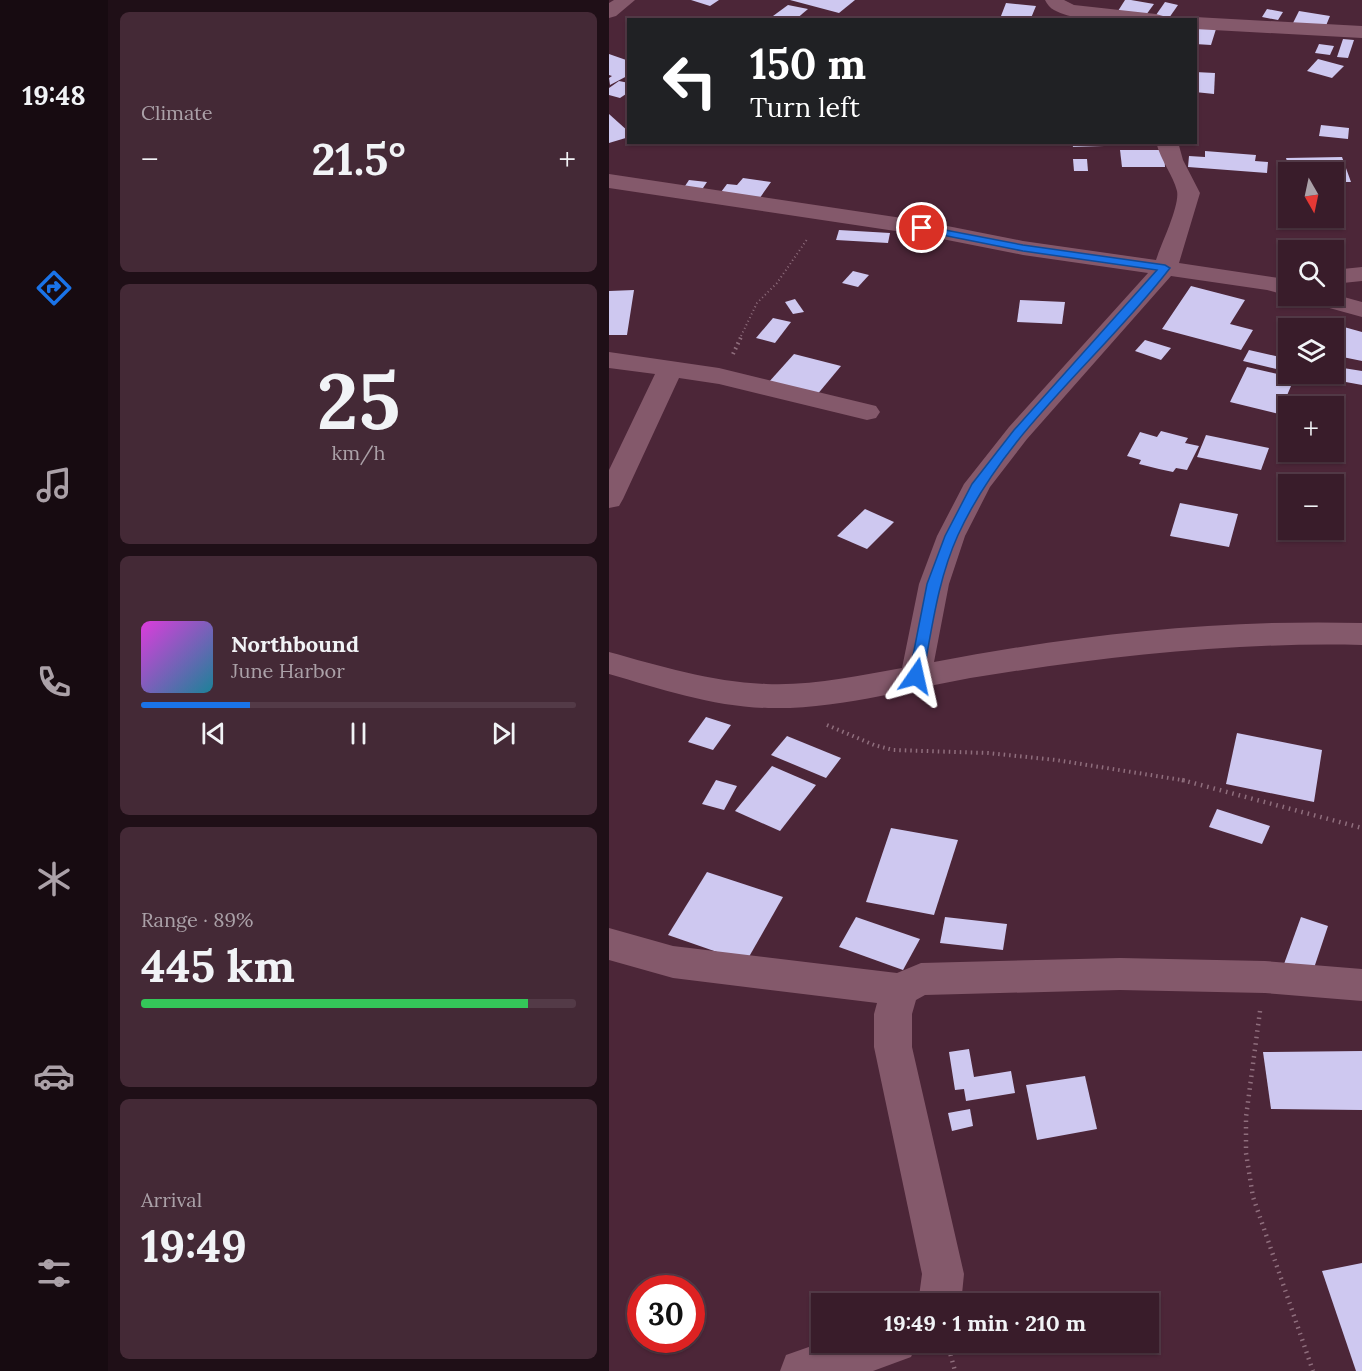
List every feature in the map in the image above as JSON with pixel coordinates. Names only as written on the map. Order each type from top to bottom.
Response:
[{"type":"street","points":[[609,12],[626,0]]},
{"type":"street","points":[[1054,0],[1059,6],[1071,9],[1140,18]]},
{"type":"street","points":[[1197,23],[1362,32]]},
{"type":"street","points":[[916,676],[934,584],[951,536],[978,484],[1018,433],[1165,268],[1189,198],[1189,191],[1176,168],[1168,144]]},
{"type":"street","points":[[609,181],[922,228],[1023,248],[1278,283]]},
{"type":"street","points":[[1344,276],[1362,274]]},
{"type":"street","points":[[1344,305],[1362,310]]},
{"type":"street","points":[[609,360],[719,376],[867,412]]},
{"type":"street","points":[[609,499],[670,369]]},
{"type":"street","points":[[609,663],[720,692],[790,696],[1051,653],[1201,636],[1362,633]]},
{"type":"street","points":[[609,944],[673,962],[900,990],[921,979],[1120,974],[1265,977],[1362,985]]},
{"type":"street","points":[[900,990],[893,1014],[893,1047],[943,1274],[940,1293]]},
{"type":"street","points":[[802,1371],[860,1353]]},
{"type":"path","points":[[719,376],[733,354],[757,303],[777,283],[826,213]]},
{"type":"path","points":[[820,722],[874,745],[893,750],[988,753],[1056,760],[1180,779],[1362,828]]},
{"type":"path","points":[[1265,977],[1246,1117],[1246,1153],[1253,1197],[1313,1371]]},
{"type":"path","points":[[950,1353],[955,1371]]},
{"type":"building","points":[[691,0],[719,0],[710,6]]},
{"type":"building","points":[[790,0],[855,0],[839,13]]},
{"type":"building","points":[[1125,0],[1154,4],[1146,15],[1118,11]]},
{"type":"building","points":[[1165,2],[1178,5],[1169,18],[1156,15]]},
{"type":"building","points":[[1006,3],[1036,6],[1031,18],[1001,16]]},
{"type":"building","points":[[788,5],[808,9],[797,18],[773,16]]},
{"type":"building","points":[[1267,9],[1283,12],[1278,20],[1262,17]]},
{"type":"building","points":[[1299,11],[1330,16],[1325,28],[1293,23]]},
{"type":"building","points":[[1197,27],[1216,29],[1211,45],[1197,44]]},
{"type":"building","points":[[1343,39],[1354,40],[1348,58],[1337,57]]},
{"type":"building","points":[[1319,44],[1334,46],[1330,55],[1315,53]]},
{"type":"building","points":[[609,54],[627,60],[627,76],[610,85],[609,78],[612,76],[609,75]]},
{"type":"building","points":[[1318,59],[1344,66],[1332,78],[1307,71]]},
{"type":"building","points":[[1197,72],[1215,73],[1214,94],[1197,92]]},
{"type":"building","points":[[619,81],[627,83],[627,93],[620,98],[609,95],[609,88]]},
{"type":"building","points":[[609,114],[627,130],[627,138],[609,143]]},
{"type":"building","points":[[1321,125],[1349,128],[1348,139],[1319,136]]},
{"type":"building","points":[[1072,144],[1104,144],[1104,146],[1073,147]]},
{"type":"building","points":[[1120,150],[1164,150],[1165,167],[1122,167]]},
{"type":"building","points":[[1205,151],[1256,155],[1255,161],[1268,162],[1267,173],[1188,167],[1189,156],[1205,157]]},
{"type":"building","points":[[1342,157],[1344,162],[1287,162],[1286,158]]},
{"type":"building","points":[[1073,159],[1087,159],[1088,171],[1074,171]]},
{"type":"building","points":[[1344,163],[1351,182],[1344,182]]},
{"type":"building","points":[[743,178],[771,182],[757,202],[718,196],[727,184],[737,185]]},
{"type":"building","points":[[689,180],[707,182],[701,191],[683,189]]},
{"type":"building","points":[[839,230],[890,233],[888,243],[836,240]]},
{"type":"building","points":[[853,271],[869,275],[858,287],[842,283]]},
{"type":"building","points":[[1191,286],[1245,300],[1230,324],[1253,330],[1241,350],[1162,329]]},
{"type":"building","points":[[634,290],[627,335],[609,335],[609,291]]},
{"type":"building","points":[[795,299],[804,312],[793,314],[785,302]]},
{"type":"building","points":[[1020,300],[1065,302],[1062,324],[1017,322]]},
{"type":"building","points":[[773,318],[791,322],[775,343],[756,338]]},
{"type":"building","points":[[1344,327],[1362,332],[1362,361],[1344,357]]},
{"type":"building","points":[[1145,340],[1171,348],[1161,360],[1135,351]]},
{"type":"building","points":[[1249,350],[1278,357],[1278,369],[1243,361]]},
{"type":"building","points":[[794,354],[841,366],[816,396],[768,383]]},
{"type":"building","points":[[1247,367],[1278,374],[1278,384],[1291,386],[1287,396],[1278,396],[1278,414],[1230,402]]},
{"type":"building","points":[[1344,368],[1362,371],[1362,385],[1344,382]]},
{"type":"building","points":[[1161,431],[1188,438],[1185,443],[1199,446],[1187,470],[1176,468],[1173,472],[1159,469],[1139,464],[1141,460],[1127,456],[1140,432],[1157,437]]},
{"type":"building","points":[[1206,435],[1269,448],[1261,470],[1197,457]]},
{"type":"building","points":[[1180,503],[1238,514],[1229,547],[1170,536]]},
{"type":"building","points":[[865,509],[894,522],[867,549],[837,536]]},
{"type":"building","points":[[706,717],[731,725],[713,750],[688,742]]},
{"type":"building","points":[[1237,733],[1322,750],[1314,802],[1226,784]]},
{"type":"building","points":[[787,736],[841,758],[826,778],[771,755]]},
{"type":"building","points":[[772,766],[816,785],[780,831],[735,811]]},
{"type":"building","points":[[716,780],[737,786],[724,810],[702,804]]},
{"type":"building","points":[[1217,809],[1270,826],[1262,844],[1209,827]]},
{"type":"building","points":[[891,828],[958,840],[934,915],[866,902]]},
{"type":"building","points":[[707,872],[783,897],[746,962],[668,935]]},
{"type":"building","points":[[856,917],[920,939],[903,970],[839,947]]},
{"type":"building","points":[[945,917],[1007,924],[1003,950],[940,943]]},
{"type":"building","points":[[1301,917],[1328,926],[1312,974],[1284,964]]},
{"type":"building","points":[[969,1049],[974,1077],[1011,1071],[1015,1093],[966,1101],[964,1089],[955,1090],[949,1052]]},
{"type":"building","points":[[1362,1051],[1362,1110],[1271,1109],[1263,1052]]},
{"type":"building","points":[[1085,1076],[1097,1129],[1037,1140],[1026,1085]]},
{"type":"building","points":[[970,1109],[973,1126],[952,1131],[948,1113]]},
{"type":"building","points":[[1362,1263],[1362,1371],[1356,1371],[1322,1271]]},
{"type":"route","points":[[916,676],[934,584],[951,536],[978,484],[1018,433],[1165,268],[1023,248],[922,228]]}]
